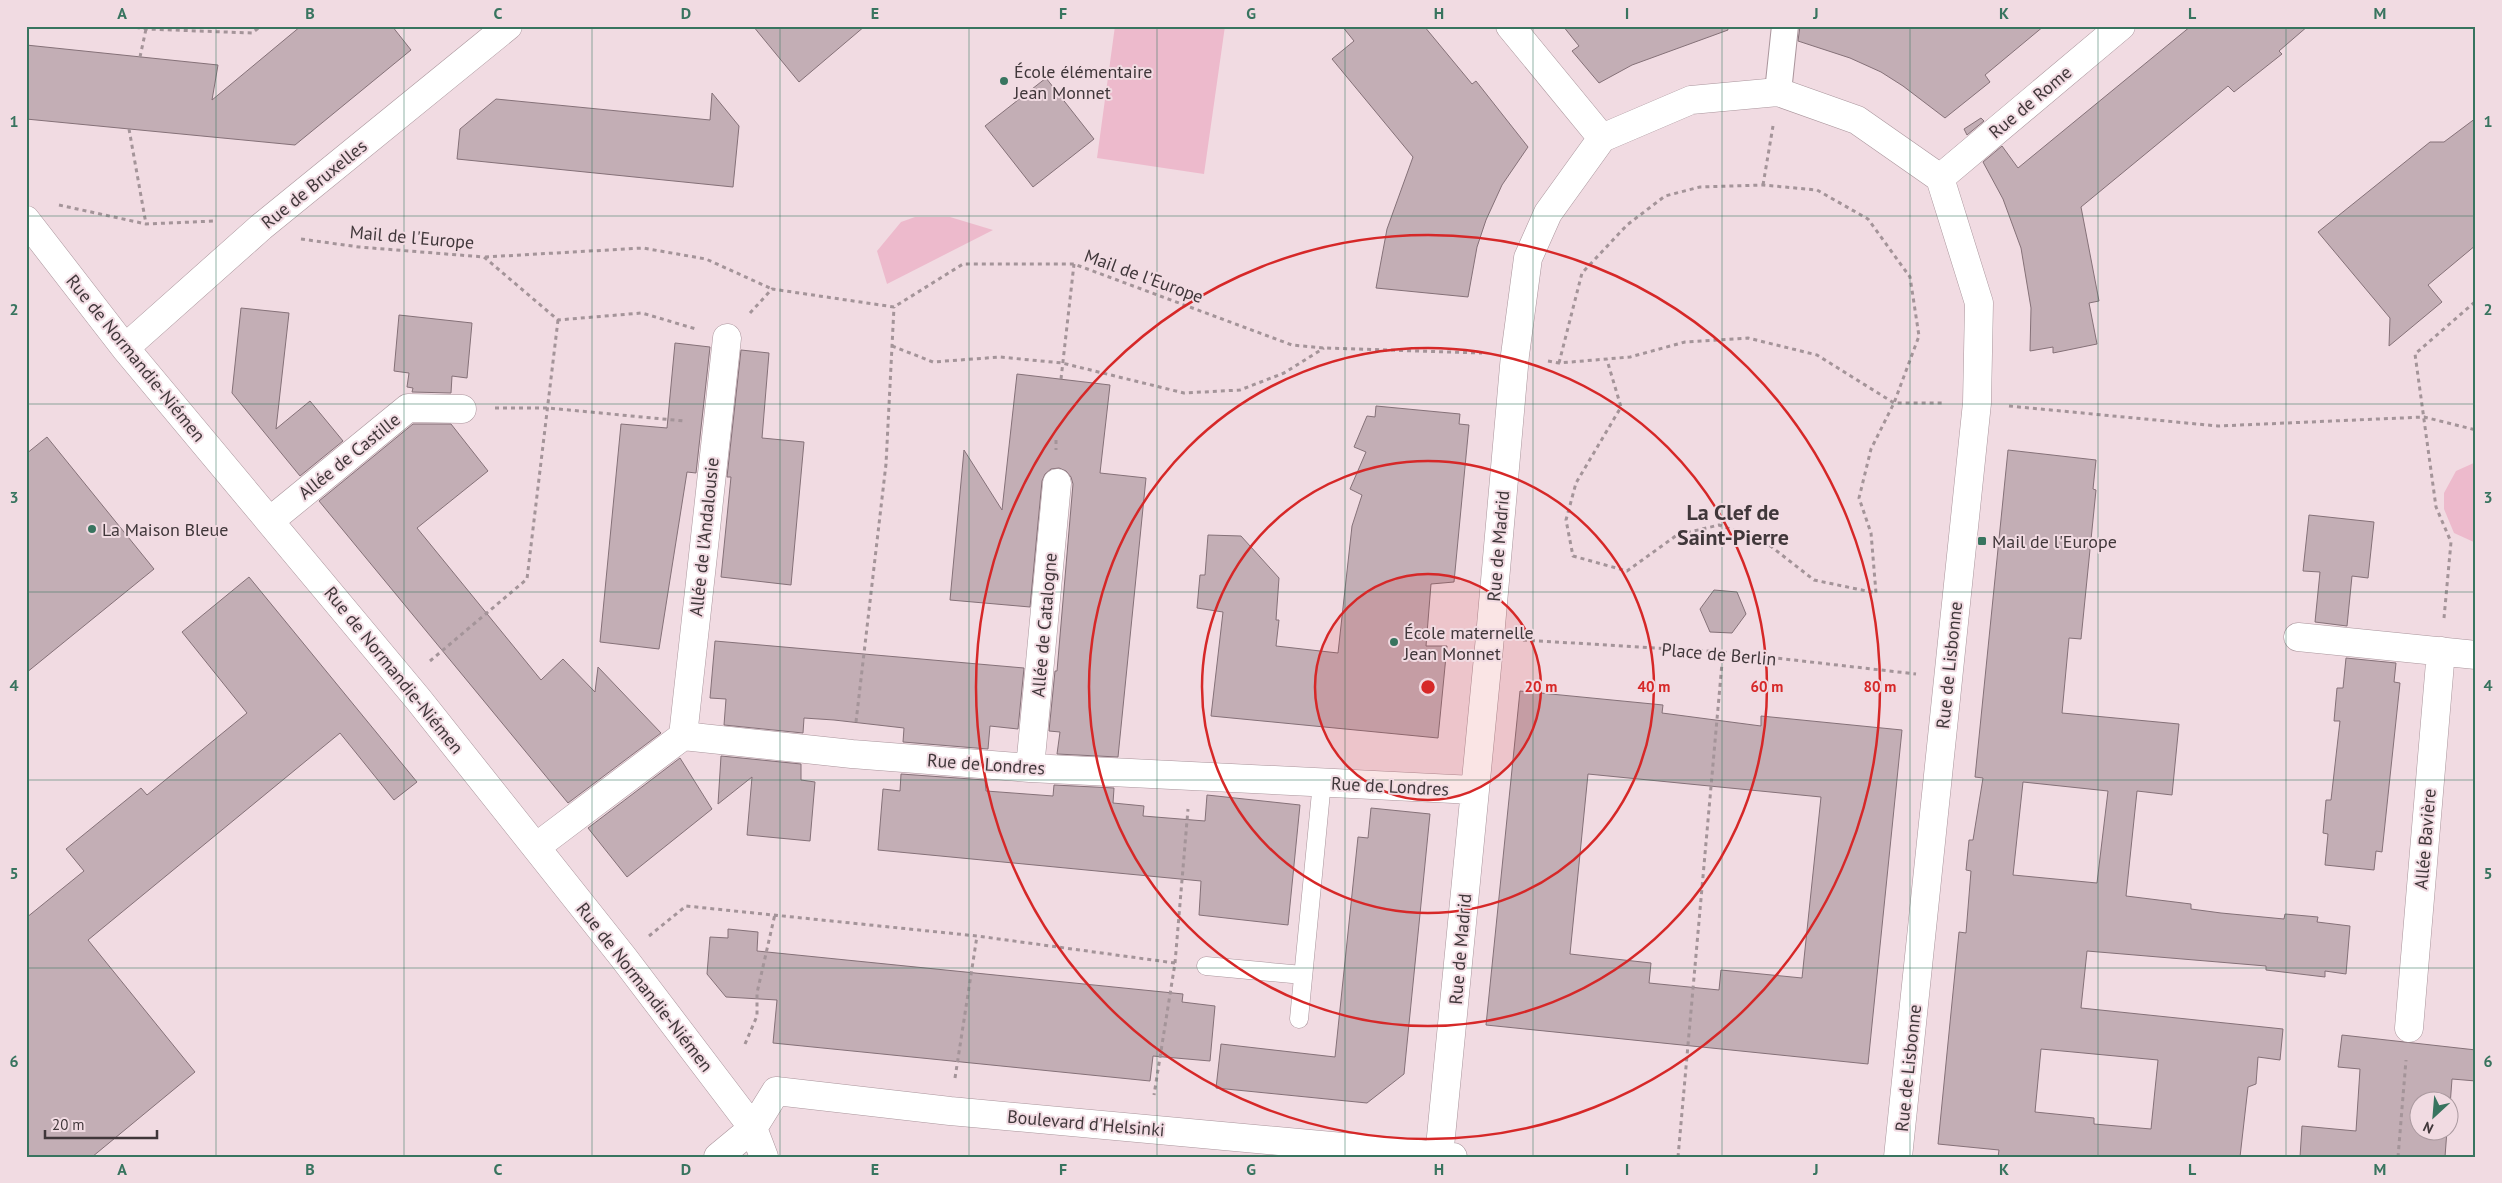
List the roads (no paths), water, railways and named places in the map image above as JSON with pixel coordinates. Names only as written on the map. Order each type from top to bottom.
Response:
[{"type":"street","name":"Rue de Bruxelles","points":[[125,348],[261,227],[508,26]]},
{"type":"street","points":[[1510,26],[1602,138],[1691,100],[1778,92],[1857,120],[1940,178]]},
{"type":"street","points":[[1778,92],[1786,26]]},
{"type":"street","name":"Rue de Rome","points":[[1940,178],[2121,26]]},
{"type":"street","name":"Rue de Madrid","points":[[1444,1156],[1450,1058],[1474,790],[1490,638],[1515,354],[1528,258],[1548,214],[1602,138]]},
{"type":"street","name":"Rue de Lisbonne","points":[[1898,1157],[1977,403],[1980,303],[1940,178]]},
{"type":"street","name":"Rue de Normandie-Niémen","points":[[26,220],[125,348],[271,520],[405,683],[623,957],[753,1128]]},
{"type":"street","name":"Allée de l'Andalousie","points":[[683,736],[727,338]]},
{"type":"street","name":"Allée de Castille","points":[[271,520],[408,408],[462,408]]},
{"type":"street","name":"Allée de Catalogne","points":[[1030,768],[1057,483]]},
{"type":"street","points":[[2298,636],[2476,655]]},
{"type":"street","name":"Allée Bavière","points":[[2409,1028],[2441,651]]},
{"type":"street","points":[[536,847],[683,736]]},
{"type":"street","name":"Rue de Londres","points":[[683,736],[852,754],[1030,768],[1474,790]]},
{"type":"street","name":"Boulevard d'Helsinki","points":[[718,1157],[753,1128],[776,1091],[950,1111],[1444,1156]]},
{"type":"street","points":[[753,1128],[764,1157]]},
{"type":"lane","points":[[1299,1019],[1322,782]]},
{"type":"lane","points":[[1206,966],[1303,975]]},
{"type":"place","name":"École élémentaire Jean Monnet","points":[[1004,81]]},
{"type":"place","name":"La Maison Bleue","points":[[92,529]]},
{"type":"place","name":"Mail de l'Europe","points":[[1982,541]]},
{"type":"place","name":"École maternelle Jean Monnet","points":[[1394,642]]},
{"type":"district","name":"La Clef de Saint-Pierre","points":[[1733,524]]}]
